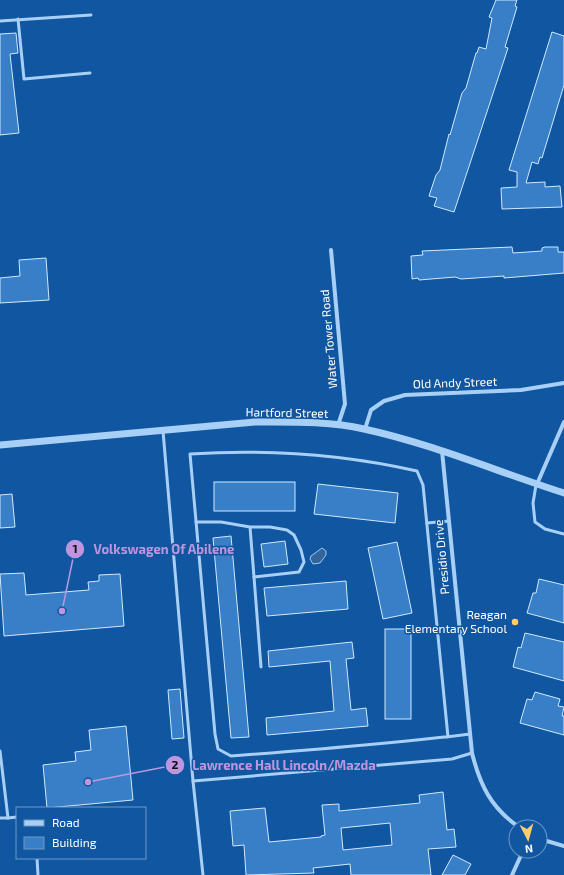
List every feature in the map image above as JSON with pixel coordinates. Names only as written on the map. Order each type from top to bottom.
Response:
[{"type":"street","name":"Water Tower Road","points":[[331,250],[345,404],[338,425]]},
{"type":"street","name":"Old Andy Street","points":[[365,429],[371,410],[384,401],[405,395],[521,390],[564,383]]},
{"type":"street","name":"Hartford Street","points":[[0,445],[255,422],[295,422],[338,425],[365,429],[442,452],[536,485],[564,493]]},
{"type":"street","points":[[536,485],[564,422]]},
{"type":"street","name":"Presidio Drive","points":[[442,452],[472,753],[479,780],[491,801],[509,819]]},
{"type":"street","points":[[548,841],[564,846]]},
{"type":"street","points":[[512,875],[520,859]]},
{"type":"lane","points":[[0,21],[91,15]]},
{"type":"lane","points":[[18,19],[24,79],[90,73]]},
{"type":"lane","points":[[163,431],[193,781],[203,875]]},
{"type":"lane","points":[[448,737],[424,485],[417,471],[339,457],[279,452],[233,451],[190,454],[215,734],[218,749],[231,756],[315,750],[448,737],[470,734]]},
{"type":"lane","points":[[536,485],[533,503],[535,522],[544,529],[564,534]]},
{"type":"lane","points":[[427,523],[449,521]]},
{"type":"lane","points":[[196,522],[221,522],[250,527],[278,528],[290,532],[299,543],[304,562],[301,570],[297,573],[254,577]]},
{"type":"lane","points":[[250,527],[261,667]]},
{"type":"lane","points":[[0,751],[8,818]]},
{"type":"lane","points":[[193,781],[452,759],[472,753]]},
{"type":"lane","points":[[0,818],[16,816]]},
{"type":"lane","points":[[37,859],[38,875]]},
{"type":"water","points":[[322,548],[326,551],[326,555],[320,563],[313,564],[310,559],[311,556]]},
{"type":"building","points":[[496,0],[517,0],[515,6],[517,7],[505,47],[508,48],[454,212],[434,206],[437,198],[429,196],[436,175],[440,170],[449,134],[450,135],[462,93],[466,88],[476,53],[479,47],[486,49],[492,18],[489,17]]},
{"type":"building","points":[[552,32],[564,36],[564,85],[542,158],[540,157],[538,164],[532,162],[526,183],[545,182],[545,187],[560,186],[562,207],[502,209],[501,188],[517,187],[517,172],[509,170]]},
{"type":"building","points":[[16,33],[18,53],[10,54],[19,133],[0,135],[0,34]]},
{"type":"building","points":[[512,247],[513,253],[542,251],[542,248],[545,247],[558,247],[558,252],[564,252],[564,273],[504,278],[504,276],[461,279],[455,277],[419,280],[418,278],[412,279],[411,256],[423,255],[422,251]]},
{"type":"building","points":[[46,258],[49,300],[0,303],[0,278],[20,276],[19,260]]},
{"type":"building","points":[[214,482],[295,482],[295,511],[214,511]]},
{"type":"building","points":[[318,484],[398,493],[395,523],[314,514]]},
{"type":"building","points":[[12,494],[15,527],[0,528],[0,495]]},
{"type":"building","points":[[231,536],[249,737],[231,738],[213,538]]},
{"type":"building","points":[[285,541],[288,564],[264,567],[261,544]]},
{"type":"building","points":[[397,542],[412,613],[383,619],[368,548]]},
{"type":"building","points":[[24,573],[26,595],[89,590],[88,582],[99,581],[99,575],[120,574],[124,626],[4,636],[0,574]]},
{"type":"building","points":[[539,579],[564,585],[564,623],[527,613],[533,593],[536,593]]},
{"type":"building","points":[[346,581],[348,609],[267,616],[264,588]]},
{"type":"building","points":[[385,629],[411,629],[411,719],[385,719]]},
{"type":"building","points":[[525,633],[564,642],[564,681],[513,667],[518,647],[521,648]]},
{"type":"building","points":[[352,642],[354,658],[346,659],[351,710],[366,708],[368,726],[267,735],[266,718],[334,711],[330,661],[269,667],[268,651]]},
{"type":"building","points":[[180,689],[184,738],[172,739],[168,690]]},
{"type":"building","points":[[535,692],[560,699],[558,706],[564,707],[562,716],[564,716],[564,735],[520,723],[527,699],[532,700]]},
{"type":"building","points":[[126,726],[133,800],[47,807],[43,765],[76,761],[75,752],[91,750],[89,730]]},
{"type":"building","points":[[443,792],[447,830],[454,829],[456,847],[428,849],[431,875],[351,875],[350,864],[313,868],[314,873],[246,875],[244,845],[233,846],[230,811],[265,808],[269,842],[321,837],[325,835],[322,805],[339,804],[339,811],[420,803],[419,795]],"holes":[[[390,823],[392,845],[343,850],[341,828]]]},
{"type":"building","points":[[453,855],[471,864],[465,875],[442,875]]},
{"type":"place","name":"Volkswagen Of Abilene","points":[[62,611]]},
{"type":"place","name":"Reagan Elementary School","points":[[515,622]]},
{"type":"place","name":"Lawrence Hall Lincoln/Mazda","points":[[88,782]]}]
